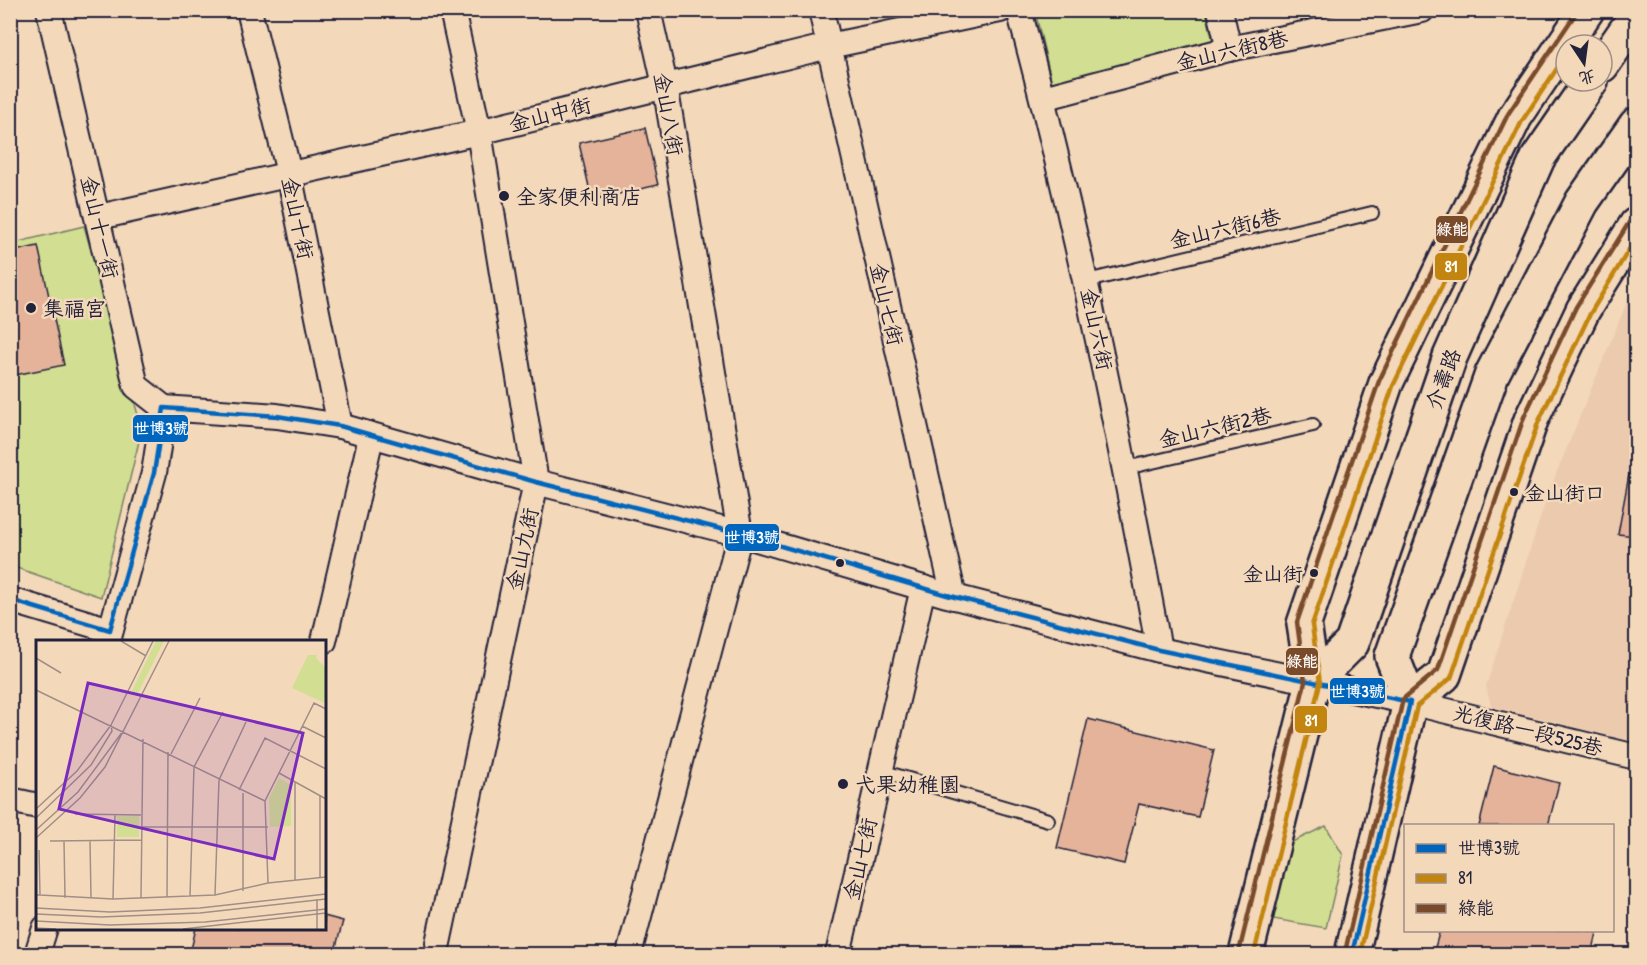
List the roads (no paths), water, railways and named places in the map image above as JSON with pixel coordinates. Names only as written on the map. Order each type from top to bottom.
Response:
[{"type":"street","name":"金山十一街","points":[[49,10],[99,217],[136,386],[164,408]]},
{"type":"street","name":"金山十街","points":[[249,10],[289,173],[340,426]]},
{"type":"street","name":"金山九街","points":[[438,943],[536,482],[479,132],[452,10]]},
{"type":"street","name":"金山八街","points":[[629,954],[740,534],[666,85],[648,10]]},
{"type":"street","name":"金山七街","points":[[821,10],[954,597]]},
{"type":"street","name":"金山中街","points":[[99,217],[479,132],[829,46],[1000,10]]},
{"type":"street","name":"金山六街","points":[[1019,10],[1087,281],[1126,468],[1159,651]]},
{"type":"street","points":[[1220,10],[1229,49]]},
{"type":"street","name":"金山六街8巷","points":[[1042,98],[1229,49],[1422,10]]},
{"type":"street","points":[[1246,954],[1313,682],[1304,624],[1386,382],[1515,117],[1587,10]]},
{"type":"street","points":[[1614,48],[1636,16]]},
{"type":"street","name":"介壽路","points":[[1313,682],[1352,643],[1450,357],[1538,158],[1583,93]]},
{"type":"street","points":[[1352,954],[1410,702],[1392,656],[1492,374],[1582,202],[1636,125]]},
{"type":"street","points":[[1410,702],[1444,675],[1531,420],[1583,310],[1636,225]]},
{"type":"street","points":[[10,600],[109,636],[154,473],[164,408],[277,416],[340,426],[371,437],[740,534],[954,597],[1159,651],[1313,682]]},
{"type":"street","points":[[324,640],[371,437]]},
{"type":"street","name":"金山七街","points":[[845,953],[880,771],[923,588]]},
{"type":"street","name":"光復路一段525巷","points":[[1313,682],[1410,702],[1636,757]]},
{"type":"street","points":[[10,800],[36,806]]},
{"type":"street","points":[[37,954],[44,929]]},
{"type":"lane","name":"金山六街6巷","points":[[1087,281],[1372,213]]},
{"type":"lane","name":"金山六街2巷","points":[[1126,468],[1312,424]]},
{"type":"lane","points":[[880,771],[1048,820]]},
{"type":"place","name":"全家便利商店","points":[[504,196]]},
{"type":"place","name":"集福宮","points":[[31,308]]},
{"type":"place","name":"金山街口","points":[[1514,492]]},
{"type":"place","name":"金山街","points":[[1314,573]]},
{"type":"place","name":"弋果幼稚園","points":[[843,784]]}]
